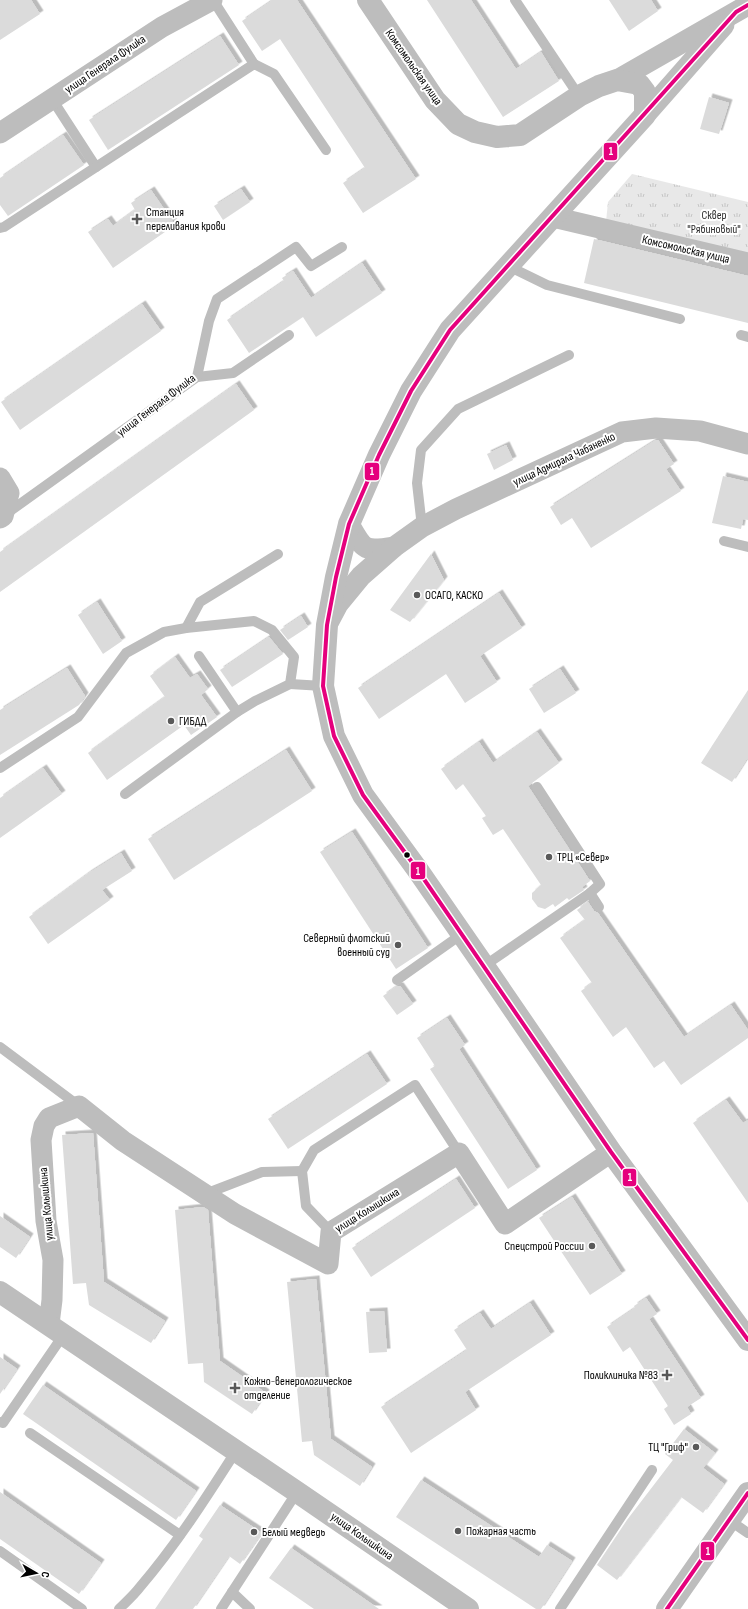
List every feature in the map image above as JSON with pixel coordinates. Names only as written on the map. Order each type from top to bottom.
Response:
[{"type":"street","name":"улица Генерала Фулика","points":[[0,133],[162,27],[212,0]]},
{"type":"street","name":"Комсомольская улица","points":[[368,0],[435,100],[458,124],[475,132],[497,137],[520,135],[579,96],[599,86],[617,80],[742,9]]},
{"type":"street","name":"Комсомольская улица","points":[[645,115],[742,9]]},
{"type":"street","name":"Комсомольская улица","points":[[617,80],[639,84],[645,92],[645,115]]},
{"type":"street","points":[[645,115],[450,330],[411,391],[379,455],[349,524],[326,625],[323,686],[334,736],[362,796],[462,934],[610,1152],[748,1340]]},
{"type":"street","name":"Комсомольская улица","points":[[553,217],[748,263]]},
{"type":"street","name":"улица Адмирала Чабаненко","points":[[326,625],[338,604],[361,576],[394,547],[422,527],[456,509],[622,432],[656,428],[700,431],[748,444]]},
{"type":"street","name":"улица Генерала Фулика","points":[[0,478],[9,493],[1,517]]},
{"type":"street","name":"улица Адмирала Чабаненко","points":[[349,524],[361,545],[373,551],[394,547]]},
{"type":"street","name":"улица Колышкина","points":[[56,1329],[52,1300],[53,1260],[46,1221],[41,1140],[44,1126],[49,1118],[79,1106],[123,1141],[234,1214],[328,1264],[331,1232],[459,1153]]},
{"type":"street","points":[[459,1153],[505,1224],[610,1152]]},
{"type":"street","name":"улица Колышкина","points":[[0,1292],[468,1609]]},
{"type":"street","points":[[667,1609],[748,1493]]},
{"type":"lane","points":[[212,0],[254,64],[274,74],[326,150]]},
{"type":"lane","points":[[515,0],[579,96]]},
{"type":"lane","points":[[0,228],[4,227],[254,64]]},
{"type":"lane","points":[[52,99],[96,167]]},
{"type":"lane","name":"улица Генерала Фулика","points":[[1,517],[197,377],[209,321],[217,299],[296,247],[311,266],[342,247]]},
{"type":"lane","points":[[508,266],[547,285],[680,319]]},
{"type":"lane","points":[[197,377],[233,373],[289,335]]},
{"type":"lane","points":[[422,527],[417,483],[421,450],[458,409],[569,355]]},
{"type":"lane","points":[[724,541],[748,547]]},
{"type":"lane","points":[[186,628],[200,602],[278,554]]},
{"type":"lane","points":[[0,768],[78,717],[126,653],[164,632],[186,628],[254,621],[272,630],[294,657],[290,684]]},
{"type":"lane","points":[[199,656],[237,712]]},
{"type":"lane","points":[[125,794],[237,712],[255,701],[290,684],[323,686]]},
{"type":"lane","points":[[484,966],[590,893],[600,884],[537,787]]},
{"type":"lane","points":[[590,893],[599,907]]},
{"type":"lane","points":[[397,980],[462,934]]},
{"type":"lane","name":"улица Колышкина","points":[[0,1047],[79,1106]]},
{"type":"lane","points":[[331,1232],[306,1206],[302,1171],[314,1150],[415,1085],[459,1153]]},
{"type":"lane","points":[[205,1194],[262,1172],[302,1171]]},
{"type":"lane","name":"улица Колышкина","points":[[0,1422],[3,1423],[56,1329]]},
{"type":"lane","points":[[30,1433],[180,1535]]},
{"type":"lane","points":[[118,1609],[140,1588],[180,1535],[207,1497],[236,1451]]},
{"type":"lane","points":[[560,1609],[652,1470]]},
{"type":"lane","points":[[221,1609],[297,1492]]},
{"type":"lane","points":[[729,1520],[748,1533]]},
{"type":"lane","points":[[0,1551],[82,1609]]},
{"type":"lane","points":[[232,1592],[250,1609]]},
{"type":"green space","name":"Сквер \"Рябиновый\"","points":[[632,174],[748,202],[748,258],[606,222],[608,202]]},
{"type":"building","points":[[0,0],[31,0],[40,14],[0,40]]},
{"type":"building","points":[[273,0],[297,0],[416,179],[363,213],[343,183],[365,168],[280,39],[262,51],[242,21]]},
{"type":"building","points":[[427,0],[471,0],[516,69],[541,52],[559,81],[503,117]]},
{"type":"building","points":[[609,0],[651,0],[658,11],[629,31]]},
{"type":"building","points":[[220,36],[239,65],[108,150],[89,120]]},
{"type":"building","points":[[709,97],[729,103],[719,134],[700,129]]},
{"type":"building","points":[[63,135],[84,165],[8,216],[0,205],[0,178]]},
{"type":"building","points":[[241,189],[250,202],[223,220],[214,206]]},
{"type":"building","points":[[151,190],[175,225],[113,268],[88,232],[108,219],[113,226],[135,210],[131,203]]},
{"type":"building","points":[[594,239],[748,276],[748,323],[584,283]]},
{"type":"building","points":[[362,263],[382,293],[316,337],[303,317],[249,353],[227,320],[284,281],[282,278],[293,271],[311,298]]},
{"type":"building","points":[[142,304],[161,331],[20,430],[1,402]]},
{"type":"building","points":[[236,384],[254,410],[0,592],[0,552]]},
{"type":"building","points":[[658,440],[674,464],[666,469],[681,491],[591,548],[572,518],[561,525],[550,507]]},
{"type":"building","points":[[506,445],[513,460],[494,470],[487,454]]},
{"type":"building","points":[[723,476],[748,482],[748,520],[743,519],[741,529],[712,523]]},
{"type":"building","name":"ОСАГО, КАСКО","points":[[431,554],[444,580],[410,622],[390,610]]},
{"type":"building","points":[[499,593],[522,628],[480,656],[497,682],[465,703],[446,674],[379,719],[358,688]]},
{"type":"building","points":[[97,602],[122,641],[103,654],[78,615]]},
{"type":"building","points":[[301,616],[308,627],[288,640],[280,630]]},
{"type":"building","points":[[269,637],[283,654],[232,687],[220,670]]},
{"type":"building","name":"ГИБДД","points":[[175,657],[190,678],[197,674],[208,689],[201,695],[217,717],[191,735],[184,725],[107,780],[88,753],[165,697],[150,676]]},
{"type":"building","points":[[67,668],[85,696],[79,705],[0,755],[0,710]]},
{"type":"building","points":[[560,669],[576,693],[544,713],[529,689]]},
{"type":"building","points":[[748,690],[748,757],[732,782],[701,763]]},
{"type":"building","points":[[537,732],[559,763],[528,786],[590,881],[582,887],[584,890],[569,900],[567,898],[555,907],[553,904],[545,909],[538,907],[532,899],[532,893],[541,885],[503,829],[493,835],[482,818],[486,816],[463,784],[456,790],[441,769],[479,742],[493,763]]},
{"type":"building","points":[[286,750],[312,791],[174,880],[148,839]]},
{"type":"building","points":[[43,768],[62,794],[0,838],[0,798]]},
{"type":"building","points":[[352,832],[428,948],[396,969],[320,852]]},
{"type":"building","points":[[121,853],[132,871],[102,890],[110,900],[48,944],[29,917],[89,873]]},
{"type":"building","points":[[588,902],[594,911],[598,913],[684,1037],[731,1005],[748,1030],[748,1038],[681,1085],[664,1061],[654,1068],[626,1027],[613,1037],[581,991],[592,983],[560,938],[585,920],[577,910]]},
{"type":"building","points":[[397,986],[400,986],[413,1004],[397,1015],[383,996]]},
{"type":"building","points":[[447,1018],[465,1045],[459,1049],[537,1170],[508,1189],[430,1069],[435,1066],[417,1038]]},
{"type":"building","points":[[367,1054],[387,1084],[288,1149],[268,1119]]},
{"type":"building","points":[[726,1100],[743,1123],[748,1120],[748,1203],[693,1123]]},
{"type":"building","points":[[93,1133],[104,1282],[165,1321],[151,1343],[89,1305],[86,1283],[73,1284],[62,1135]]},
{"type":"building","points":[[456,1179],[475,1208],[371,1277],[352,1248]]},
{"type":"building","points":[[572,1197],[622,1274],[590,1295],[539,1218]]},
{"type":"building","points":[[203,1207],[208,1210],[220,1361],[266,1393],[252,1414],[204,1382],[203,1363],[188,1364],[175,1210]]},
{"type":"building","points":[[0,1216],[30,1237],[16,1258],[0,1247]]},
{"type":"building","points":[[316,1279],[331,1439],[372,1467],[360,1486],[314,1455],[312,1441],[302,1442],[287,1282]]},
{"type":"building","name":"Поликлиника №83","points":[[646,1298],[657,1314],[649,1319],[701,1398],[687,1407],[691,1414],[674,1425],[664,1409],[668,1406],[630,1347],[623,1352],[607,1327],[635,1308],[634,1306]]},
{"type":"building","points":[[530,1303],[551,1335],[465,1392],[476,1410],[411,1453],[381,1407],[467,1350],[454,1330],[480,1313],[491,1329]]},
{"type":"building","points":[[384,1311],[387,1352],[369,1353],[366,1312]]},
{"type":"building","points":[[0,1357],[17,1369],[0,1394]]},
{"type":"building","points":[[43,1385],[196,1491],[176,1520],[23,1414]]},
{"type":"building","points":[[684,1429],[715,1453],[703,1468],[724,1484],[703,1513],[681,1497],[617,1580],[597,1565],[627,1520],[673,1460],[665,1454]]},
{"type":"building","name":"Пожарная часть","points":[[421,1480],[539,1557],[547,1545],[572,1561],[541,1609],[536,1609],[396,1517]]},
{"type":"building","points":[[0,1492],[101,1563],[79,1594],[0,1539]]},
{"type":"building","points":[[220,1505],[262,1533],[240,1564],[229,1556],[193,1609],[155,1609],[203,1539],[199,1536]]},
{"type":"building","points":[[291,1548],[379,1609],[314,1609],[269,1578]]},
{"type":"transit line","name":"1","points":[[748,5],[736,12],[450,330],[411,391],[379,455],[349,524],[336,577],[327,625],[323,686],[334,736],[363,795],[417,869],[611,1152],[748,1340]]},
{"type":"transit line","name":"1","points":[[667,1609],[748,1493]]},
{"type":"place","name":"Станция переливания крови","points":[[137,219]]},
{"type":"place","name":"ОСАГО, КАСКО","points":[[417,595]]},
{"type":"place","name":"ГИБДД","points":[[171,721]]},
{"type":"place","name":"ТРЦ «Север»","points":[[549,857]]},
{"type":"place","name":"Северный флотский военный суд","points":[[398,945]]},
{"type":"place","name":"Спецстрой России","points":[[592,1246]]},
{"type":"place","name":"Поликлиника №83","points":[[667,1375]]},
{"type":"place","name":"Кожно-венерологическое отделение","points":[[235,1388]]},
{"type":"place","name":"ТЦ \"Гриф\"","points":[[696,1447]]},
{"type":"place","name":"Пожарная часть","points":[[458,1531]]},
{"type":"place","name":"Белый медведь","points":[[254,1532]]}]
